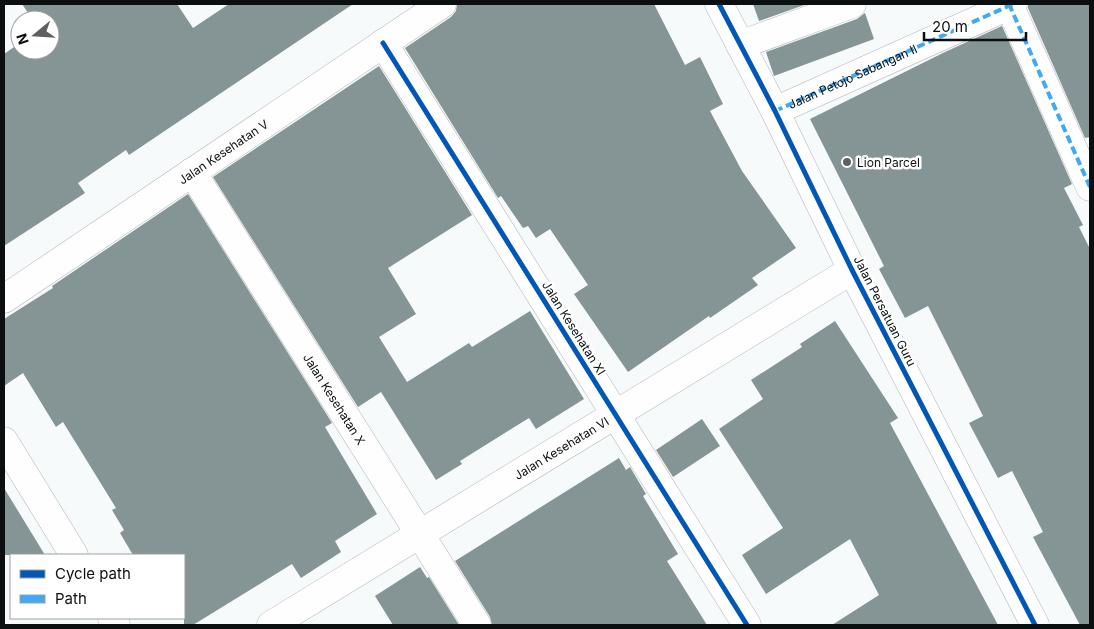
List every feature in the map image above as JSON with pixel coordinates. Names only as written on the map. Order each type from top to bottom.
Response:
[{"type":"street","name":"Jalan Kesehatan V","points":[[4,299],[442,4]]},
{"type":"street","name":"Jalan Persatuan Guru","points":[[719,4],[775,111],[852,270],[1036,625]]},
{"type":"street","points":[[740,45],[852,4]]},
{"type":"street","points":[[1011,4],[1090,187]]},
{"type":"street","name":"Jalan Petojo Sabangan II","points":[[775,111],[1011,4]]},
{"type":"street","name":"Jalan Kesehatan XI","points":[[383,43],[747,625]]},
{"type":"street","name":"Jalan Kesehatan X","points":[[192,172],[477,625]]},
{"type":"street","name":"Jalan Kesehatan VI","points":[[271,625],[852,270]]},
{"type":"street","points":[[4,441],[73,554]]},
{"type":"building","points":[[22,4],[177,4],[193,28],[229,4],[353,4],[129,155],[126,150],[78,183],[85,193],[4,246],[4,54],[10,50],[10,60],[60,60],[60,10],[26,10]]},
{"type":"building","points":[[457,4],[654,4],[685,65],[700,57],[723,104],[710,111],[742,171],[796,248],[752,278],[758,285],[628,372],[574,294],[588,285],[550,229],[536,238],[528,226],[523,228],[501,196],[498,198],[405,48],[451,17],[456,11]]},
{"type":"building","points":[[753,4],[807,4],[759,21]]},
{"type":"building","points":[[1028,4],[1090,4],[1090,137],[1085,138],[1028,8]]},
{"type":"building","points":[[865,13],[874,39],[774,76],[766,52],[857,19]]},
{"type":"building","points":[[1002,26],[1072,184],[1064,188],[1083,225],[1079,227],[1090,249],[1090,625],[1080,625],[1033,537],[1043,532],[1012,471],[998,478],[969,423],[983,416],[928,306],[905,318],[879,269],[884,266],[810,119]]},
{"type":"building","points":[[379,66],[472,215],[388,268],[416,314],[379,337],[407,382],[469,343],[472,347],[530,311],[584,399],[536,429],[529,418],[460,461],[462,464],[436,480],[381,392],[358,407],[213,177]]},
{"type":"building","points":[[188,194],[332,423],[325,427],[377,514],[335,541],[341,552],[301,578],[292,564],[193,625],[184,625],[185,554],[132,554],[120,533],[124,530],[112,510],[116,508],[63,422],[56,427],[23,373],[4,386],[4,319],[53,288],[52,286]]},
{"type":"building","points":[[835,321],[898,418],[890,423],[998,625],[832,625],[879,595],[850,539],[766,594],[742,555],[783,528],[719,429],[763,399],[751,380],[802,347],[800,344]]},
{"type":"building","points":[[702,419],[720,446],[673,477],[656,450]]},
{"type":"building","points":[[619,458],[626,470],[630,467],[646,494],[643,496],[678,554],[667,561],[707,625],[492,625],[490,617],[455,561]]},
{"type":"building","points":[[4,488],[44,554],[4,555]]},
{"type":"building","points":[[420,567],[427,578],[429,577],[459,625],[393,625],[375,596]]},
{"type":"marked path","points":[[1009,4],[1090,187]]},
{"type":"marked path","points":[[775,111],[1013,4]]},
{"type":"cycle path","points":[[719,4],[775,111],[852,270],[1035,625]]},
{"type":"cycle path","points":[[383,43],[747,625]]},
{"type":"place","name":"Lion Parcel","points":[[847,162]]}]
